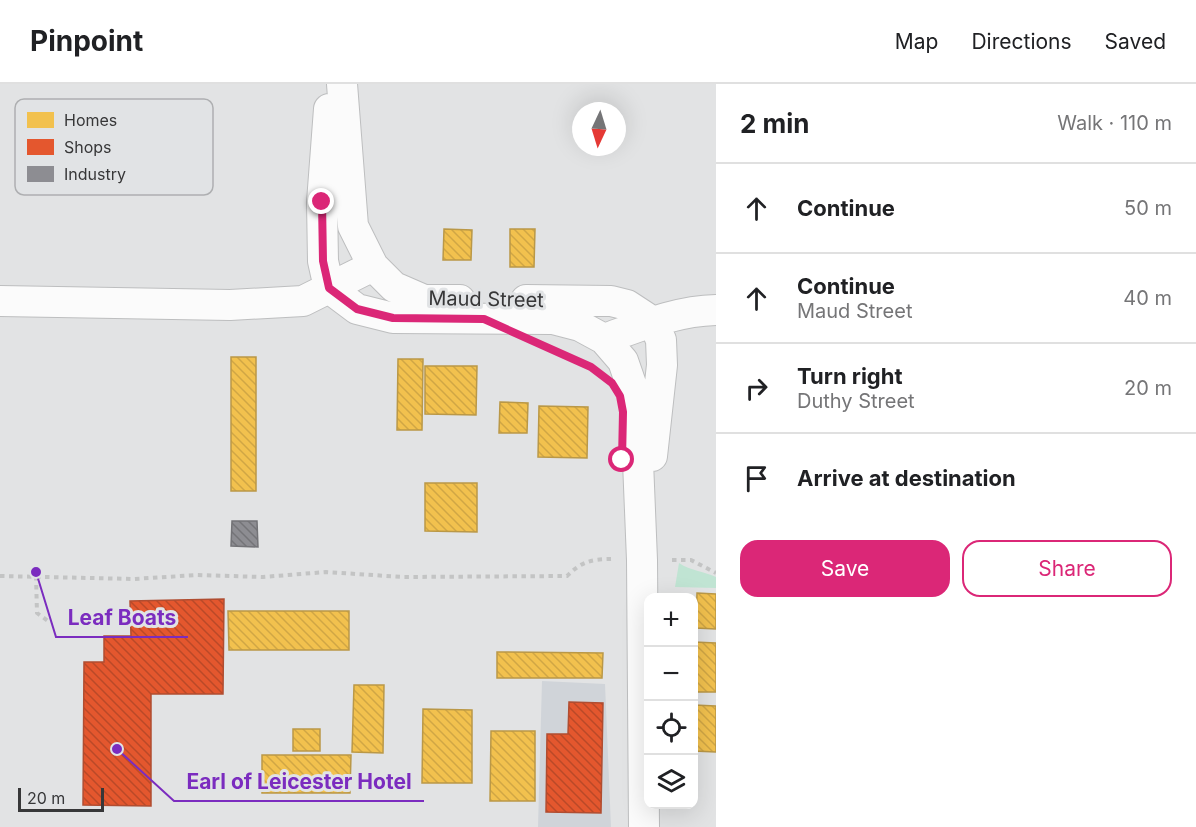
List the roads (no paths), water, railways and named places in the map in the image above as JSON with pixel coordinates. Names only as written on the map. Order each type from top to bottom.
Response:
[{"type":"street","points":[[329,288],[323,261],[322,202],[331,84]]},
{"type":"street","name":"Maud Street","points":[[342,84],[353,226],[373,266],[394,287],[424,300],[611,301],[627,305],[653,322]]},
{"type":"street","points":[[0,301],[230,305],[303,301],[373,266]]},
{"type":"street","name":"Maud Street","points":[[329,288],[357,309],[393,318],[553,319],[580,326],[604,339]]},
{"type":"street","points":[[644,827],[628,560],[636,412],[633,390],[623,361],[604,339],[697,310],[716,310]]},
{"type":"street","points":[[628,560],[662,365],[661,340],[653,322]]},
{"type":"place","name":"Leaf Boats","points":[[36,572]]},
{"type":"place","name":"Earl of Leicester Hotel","points":[[117,749]]}]
